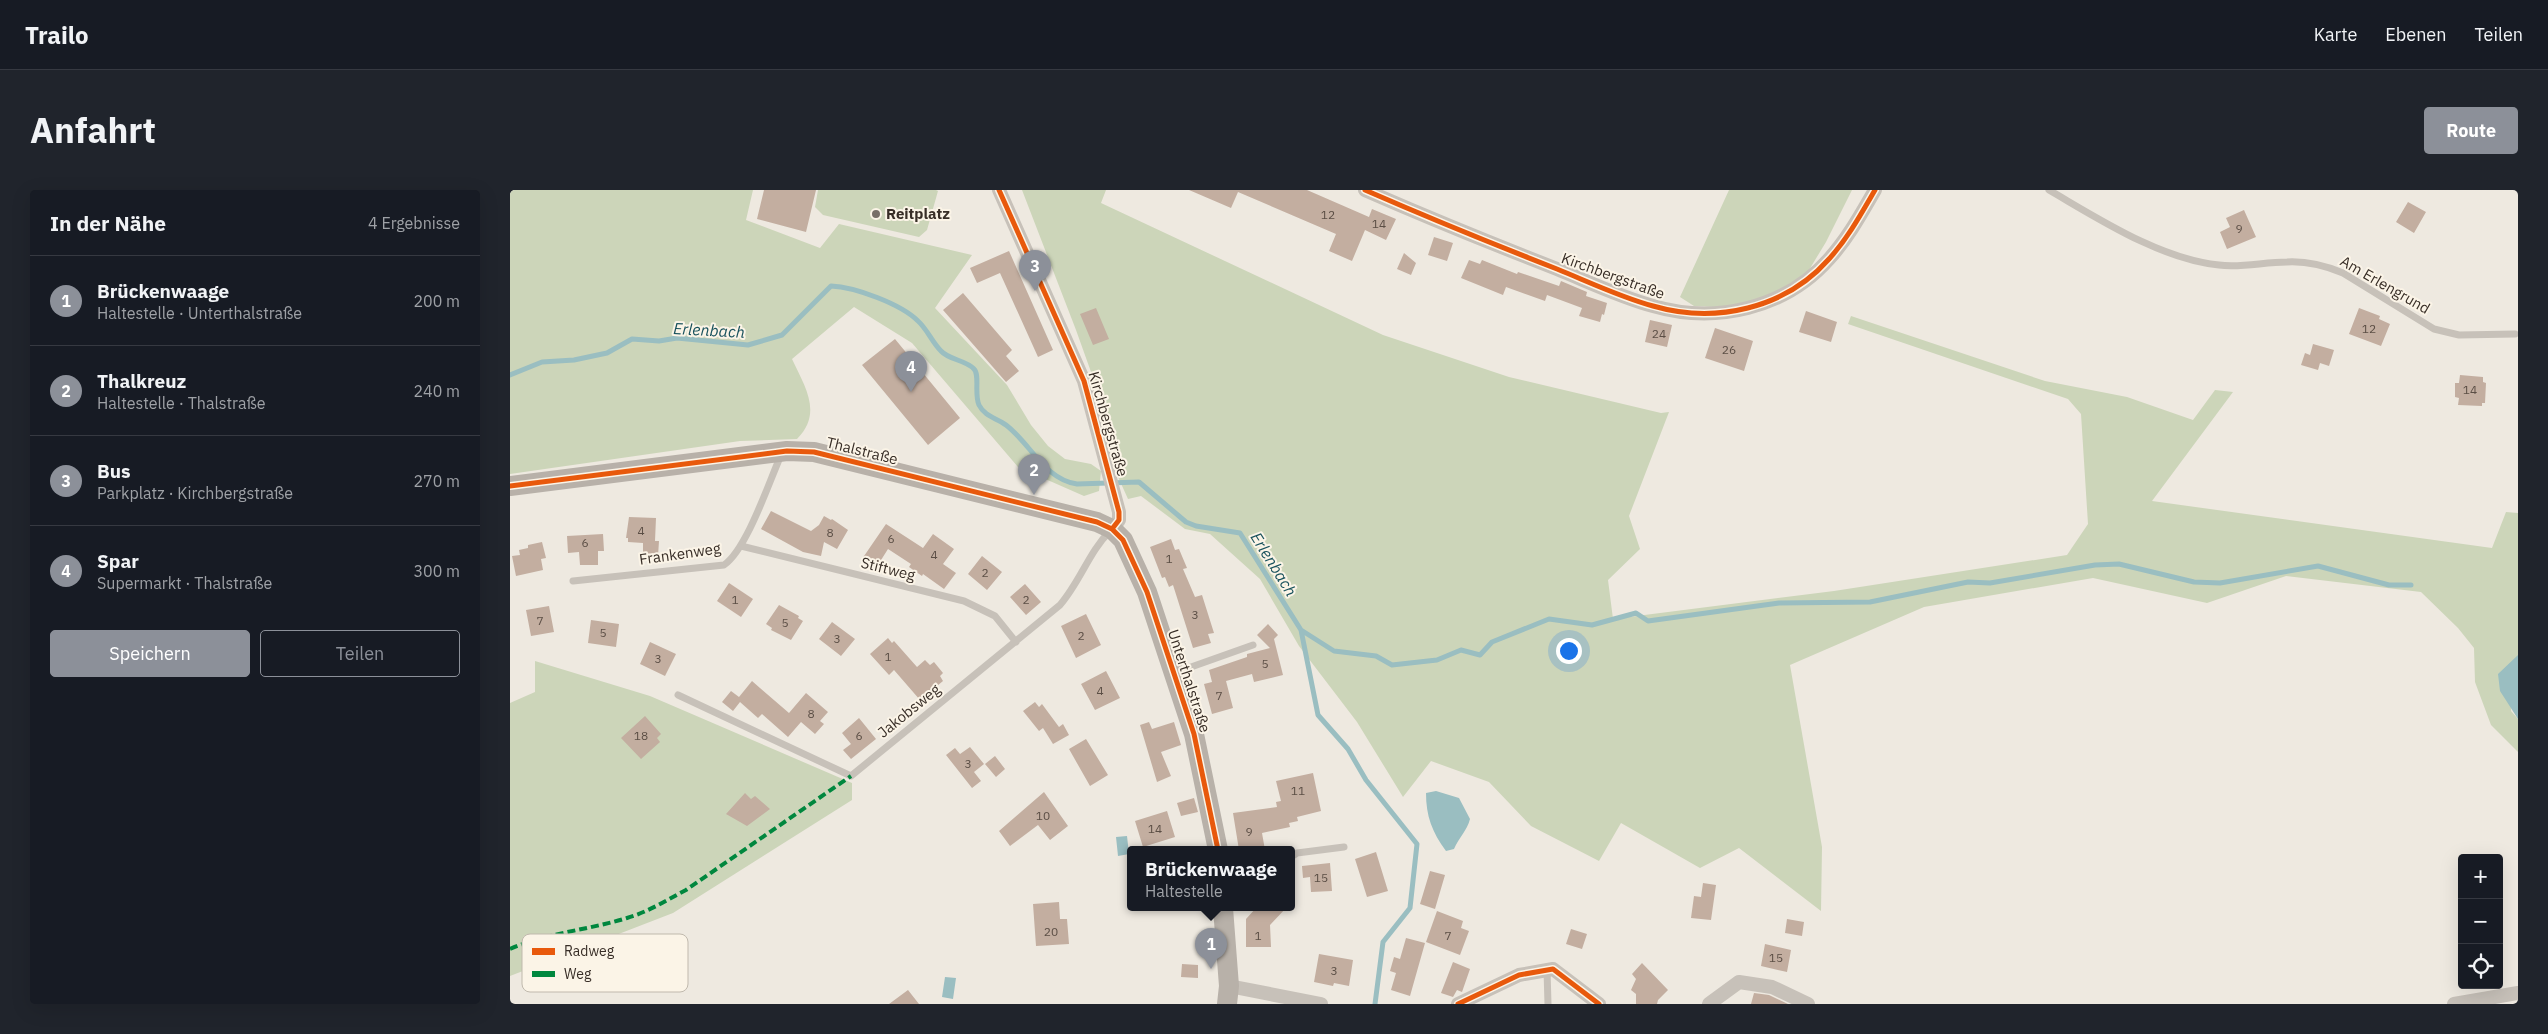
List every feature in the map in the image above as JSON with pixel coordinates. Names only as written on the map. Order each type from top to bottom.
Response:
[{"type":"street","name":"Kirchbergstraße","points":[[999,190],[1084,381],[1116,495],[1119,520],[1112,529]]},
{"type":"street","name":"Kirchbergstraße","points":[[1365,190],[1456,229],[1634,300],[1670,310],[1724,313],[1760,305],[1811,276],[1842,244],[1875,190]]},
{"type":"street","name":"Thalstraße","points":[[510,486],[783,451],[814,452],[1097,522],[1112,529]]},
{"type":"street","name":"Unterthalstraße","points":[[1112,529],[1127,547],[1147,592],[1194,734],[1217,846]]},
{"type":"street","points":[[1223,911],[1228,995],[1321,1004]]},
{"type":"street","points":[[1458,1004],[1520,974],[1553,969],[1599,1004]]},
{"type":"street","points":[[1709,1004],[1739,982],[1772,987],[1808,1004]]},
{"type":"street","points":[[2454,1004],[2518,993]]},
{"type":"lane","name":"Am Erlengrund","points":[[2049,190],[2121,230],[2182,256],[2231,266],[2288,261],[2330,268],[2350,277],[2434,329],[2459,335],[2514,334]]},
{"type":"lane","name":"Frankenweg","points":[[573,581],[724,564],[730,560],[741,546],[783,451]]},
{"type":"lane","name":"Jakobsweg","points":[[678,695],[851,776],[1046,618],[1072,592],[1094,552],[1112,529]]},
{"type":"lane","name":"Stiftweg","points":[[741,546],[964,601],[995,616],[1016,642]]},
{"type":"lane","points":[[1174,674],[1253,645]]},
{"type":"lane","points":[[1295,855],[1344,848]]},
{"type":"lane","points":[[1547,970],[1548,1004]]},
{"type":"green space","points":[[510,190],[753,190],[746,220],[820,248],[839,224],[972,255],[935,308],[1007,385],[1031,425],[1048,446],[1065,459],[1091,464],[1101,471],[1099,491],[1084,496],[1018,467],[912,343],[854,307],[792,359],[806,390],[810,410],[805,429],[797,439],[740,441],[510,474]]},
{"type":"green space","name":"Reitplatz","points":[[818,190],[938,191],[927,230],[919,237],[823,215],[815,207]]},
{"type":"green space","points":[[1022,190],[1106,190],[1101,203],[1383,335],[1509,377],[1661,413],[1669,412],[1629,516],[1640,549],[1608,580],[1613,619],[1834,591],[2067,555],[2088,524],[2081,414],[2068,399],[1848,324],[1851,316],[2045,381],[2127,397],[2193,420],[2215,390],[2233,392],[2152,501],[2492,548],[2506,512],[2518,513],[2518,655],[2511,711],[2518,719],[2518,752],[2491,725],[2475,682],[2474,648],[2458,628],[2421,592],[2286,576],[2207,603],[2093,578],[1924,607],[1790,665],[1822,847],[1821,911],[1739,848],[1700,868],[1621,823],[1599,861],[1531,826],[1489,782],[1431,761],[1403,797],[1357,722],[1299,646],[1260,579],[1210,534],[1185,529],[1141,496],[1128,499],[1114,468],[1125,467],[1076,330]]},
{"type":"green space","points":[[1729,190],[1852,190],[1826,242],[1809,270],[1779,293],[1734,308],[1694,306],[1680,297]]},
{"type":"green space","points":[[535,661],[650,696],[852,783],[852,800],[673,913],[619,934],[522,934],[522,971],[510,976],[510,703],[535,692]]},
{"type":"water","points":[[2518,655],[2518,719],[2500,691],[2498,674]]},
{"type":"water","points":[[1436,791],[1459,798],[1470,819],[1454,849],[1446,851],[1437,837],[1427,809],[1426,793]]},
{"type":"water","points":[[1127,836],[1127,854],[1118,856],[1116,837]]},
{"type":"water","points":[[945,977],[956,978],[953,999],[942,997]]},
{"type":"building","points":[[764,190],[816,190],[806,232],[757,219]]},
{"type":"building","points":[[1189,190],[1307,190],[1369,217],[1372,209],[1396,219],[1386,240],[1365,230],[1352,261],[1329,251],[1336,234],[1238,192],[1231,208]]},
{"type":"building","points":[[2408,202],[2426,212],[2414,233],[2396,222]]},
{"type":"building","points":[[2244,210],[2256,237],[2227,249],[2220,232],[2230,227],[2226,218]]},
{"type":"building","points":[[1434,237],[1453,243],[1447,261],[1428,255]]},
{"type":"building","points":[[1009,251],[1053,350],[1038,357],[1000,273],[977,283],[970,268]]},
{"type":"building","points":[[1404,253],[1416,263],[1411,275],[1397,269]]},
{"type":"building","points":[[1469,260],[1480,264],[1482,260],[1517,274],[1518,272],[1559,286],[1561,281],[1587,292],[1586,296],[1607,303],[1604,315],[1602,314],[1600,322],[1579,316],[1582,308],[1547,295],[1545,301],[1506,287],[1503,295],[1461,278]]},
{"type":"building","points":[[963,293],[1012,350],[1006,356],[1019,371],[1006,382],[943,310]]},
{"type":"building","points":[[1096,308],[1109,339],[1093,345],[1080,314]]},
{"type":"building","points":[[2359,308],[2380,316],[2379,319],[2390,324],[2381,346],[2349,334]]},
{"type":"building","points":[[1806,311],[1837,322],[1831,342],[1799,332]]},
{"type":"building","points":[[1650,320],[1672,325],[1667,347],[1645,342]]},
{"type":"building","points":[[1715,328],[1753,341],[1744,371],[1705,358]]},
{"type":"building","points":[[895,339],[960,418],[928,445],[862,365]]},
{"type":"building","points":[[2313,344],[2334,350],[2329,366],[2320,363],[2318,370],[2301,365],[2305,353],[2310,355]]},
{"type":"building","points":[[2460,375],[2483,377],[2483,382],[2486,383],[2485,403],[2482,403],[2482,406],[2458,405],[2459,398],[2455,397],[2455,383],[2459,383]]},
{"type":"building","points":[[771,511],[811,531],[819,525],[824,516],[848,530],[837,549],[824,542],[821,556],[803,552],[761,529]]},
{"type":"building","points":[[629,517],[656,518],[655,541],[659,541],[658,556],[643,556],[643,543],[628,542],[628,538],[626,538]]},
{"type":"building","points":[[886,524],[923,548],[933,534],[954,549],[943,564],[956,573],[944,589],[923,574],[922,576],[909,567],[911,564],[888,549],[876,568],[862,559]]},
{"type":"building","points":[[603,534],[604,551],[598,551],[598,565],[580,565],[579,552],[568,553],[567,536]]},
{"type":"building","points":[[1171,539],[1175,550],[1179,549],[1187,568],[1183,569],[1195,597],[1202,595],[1214,633],[1208,634],[1211,643],[1193,648],[1173,585],[1169,587],[1165,577],[1162,578],[1150,547]]},
{"type":"building","points":[[542,542],[546,558],[541,559],[543,570],[516,576],[512,556],[520,555],[519,550],[528,548],[528,545]]},
{"type":"building","points":[[982,556],[1002,572],[987,590],[968,574]]},
{"type":"building","points":[[729,583],[753,599],[741,617],[717,601]]},
{"type":"building","points":[[1025,584],[1041,602],[1026,615],[1010,597]]},
{"type":"building","points":[[779,605],[799,616],[798,618],[803,621],[791,640],[771,630],[772,628],[766,624]]},
{"type":"building","points":[[549,606],[554,632],[531,636],[526,610]]},
{"type":"building","points":[[1086,614],[1101,645],[1076,658],[1061,626]]},
{"type":"building","points":[[591,620],[619,624],[616,647],[588,643]]},
{"type":"building","points":[[832,622],[855,639],[841,656],[819,639]]},
{"type":"building","points":[[1268,624],[1278,635],[1274,639],[1283,675],[1254,682],[1252,674],[1226,681],[1233,708],[1212,714],[1204,684],[1212,682],[1209,670],[1247,657],[1247,654],[1270,648],[1257,635]]},
{"type":"building","points":[[888,638],[892,643],[894,641],[917,667],[925,660],[930,665],[934,662],[943,673],[940,676],[943,681],[920,700],[894,670],[889,675],[870,654]]},
{"type":"building","points":[[650,642],[676,654],[665,676],[640,664]]},
{"type":"building","points":[[1106,671],[1120,698],[1095,710],[1081,684]]},
{"type":"building","points":[[752,681],[789,713],[806,693],[828,712],[820,721],[824,724],[815,734],[801,722],[788,737],[762,714],[758,718],[740,702],[733,711],[722,702],[731,691],[739,697]]},
{"type":"building","points":[[1035,702],[1039,707],[1042,704],[1059,727],[1063,724],[1069,735],[1053,744],[1043,728],[1039,731],[1023,711]]},
{"type":"building","points":[[645,716],[661,734],[657,738],[660,742],[641,759],[621,738]]},
{"type":"building","points":[[859,718],[876,739],[851,759],[843,750],[851,744],[842,733]]},
{"type":"building","points":[[1149,722],[1152,729],[1174,722],[1181,745],[1161,752],[1171,776],[1157,782],[1140,725]]},
{"type":"building","points":[[1086,739],[1108,775],[1090,786],[1069,749]]},
{"type":"building","points":[[970,747],[984,764],[974,772],[981,781],[972,788],[946,755],[955,748],[960,754]]},
{"type":"building","points":[[995,756],[1005,769],[996,777],[985,764]]},
{"type":"building","points":[[1313,773],[1321,811],[1297,817],[1298,821],[1289,823],[1290,827],[1262,833],[1264,846],[1238,846],[1233,813],[1277,807],[1276,802],[1281,801],[1276,781]]},
{"type":"building","points":[[1044,792],[1068,826],[1050,840],[1038,825],[1010,846],[999,831]]},
{"type":"building","points":[[745,793],[751,799],[755,796],[770,809],[747,826],[726,814]]},
{"type":"building","points":[[1194,798],[1198,812],[1181,816],[1177,803]]},
{"type":"building","points":[[1167,811],[1175,837],[1143,846],[1135,821]]},
{"type":"building","points":[[1376,852],[1388,891],[1367,897],[1355,859]]},
{"type":"building","points":[[1330,863],[1332,891],[1311,892],[1310,877],[1303,878],[1302,866]]},
{"type":"building","points":[[1430,871],[1445,875],[1435,909],[1420,904]]},
{"type":"building","points":[[1703,883],[1716,885],[1711,920],[1691,918],[1694,896],[1701,897]]},
{"type":"building","points":[[1059,902],[1060,919],[1067,919],[1069,944],[1036,946],[1033,904]]},
{"type":"building","points":[[1253,911],[1283,911],[1270,925],[1271,947],[1246,947],[1246,919]]},
{"type":"building","points":[[1437,911],[1463,921],[1461,928],[1469,931],[1460,955],[1426,942]]},
{"type":"building","points":[[1787,919],[1804,922],[1802,936],[1785,933]]},
{"type":"building","points":[[1571,929],[1587,934],[1582,949],[1566,944]]},
{"type":"building","points":[[1406,938],[1425,943],[1410,996],[1391,990],[1396,973],[1390,971],[1394,957],[1400,959]]},
{"type":"building","points":[[1765,944],[1791,950],[1787,972],[1761,966]]},
{"type":"building","points":[[1319,954],[1353,960],[1349,986],[1334,983],[1333,986],[1314,982]]},
{"type":"building","points":[[1453,962],[1470,969],[1462,992],[1457,990],[1453,997],[1441,993]]},
{"type":"building","points":[[1642,963],[1668,990],[1658,1000],[1657,1004],[1636,1004],[1636,994],[1631,990],[1636,979],[1632,974]]},
{"type":"building","points":[[1182,964],[1198,965],[1198,978],[1181,977]]},
{"type":"building","points":[[908,990],[919,1004],[889,1004]]},
{"type":"building","points":[[1754,993],[1769,995],[1788,1004],[1751,1004]]},
{"type":"waterway","name":"Erlenbach","points":[[510,375],[542,362],[574,360],[607,353],[632,339],[659,341],[677,338],[748,345],[782,335],[831,286],[841,287],[865,293],[901,308],[921,324],[944,354],[971,366],[976,372],[977,396],[982,409],[1015,433],[1038,460],[1056,476],[1077,484],[1139,482],[1186,522],[1196,526],[1240,533],[1301,630],[1318,715],[1348,749],[1366,780],[1417,844],[1410,908],[1383,942],[1375,1004]]},
{"type":"waterway","points":[[1301,630],[1334,651],[1376,656],[1392,665],[1437,660],[1461,650],[1480,655],[1492,642],[1549,619],[1592,625],[1636,613],[1648,621],[1779,603],[1870,602],[1968,582],[1990,583],[2095,565],[2119,564],[2194,582],[2220,583],[2318,566],[2389,585],[2411,585]]},
{"type":"marked path","points":[[558,934],[627,918],[657,906],[686,890],[851,776]]},
{"type":"marked path","points":[[510,949],[522,945]]},
{"type":"cycle path","points":[[999,190],[1084,381],[1119,512],[1119,520],[1112,529]]},
{"type":"cycle path","points":[[1365,190],[1461,231],[1629,298],[1653,306],[1700,313],[1748,308],[1770,301],[1792,290],[1829,259],[1854,226],[1875,190]]},
{"type":"cycle path","points":[[510,486],[787,451],[814,452],[1097,522],[1112,529],[1123,540],[1147,592],[1194,734],[1217,846]]},
{"type":"cycle path","points":[[1458,1004],[1519,975],[1553,969],[1599,1004]]},
{"type":"place","name":"Reitplatz","points":[[876,214]]},
{"type":"place","name":"Bus","points":[[1035,291]]},
{"type":"place","name":"Spar","points":[[911,392]]},
{"type":"place","name":"Thalkreuz","points":[[1034,495]]},
{"type":"place","name":"Brückenwaage","points":[[1211,969]]}]
